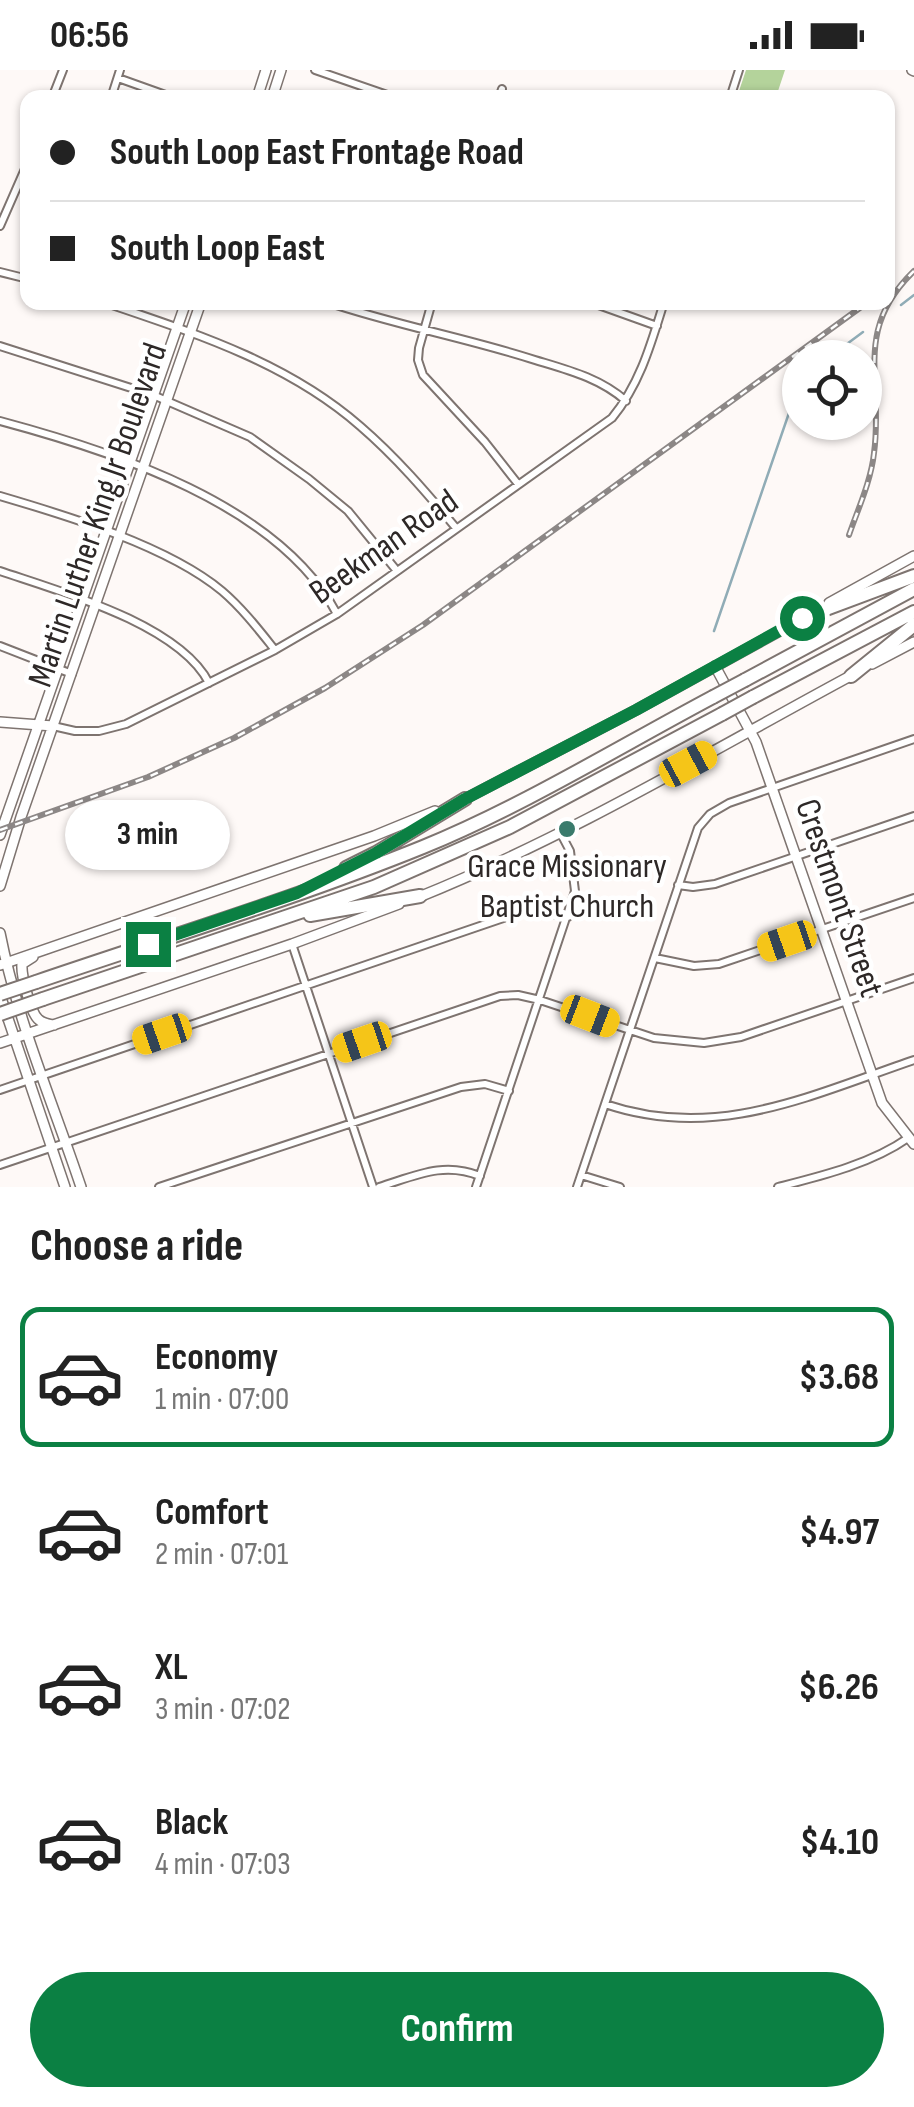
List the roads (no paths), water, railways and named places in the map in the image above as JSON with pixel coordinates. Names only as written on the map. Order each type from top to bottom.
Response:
[{"type":"highway","points":[[802,618],[914,576]]},
{"type":"highway","points":[[0,994],[297,893],[490,817],[914,589]]},
{"type":"highway","points":[[0,1014],[374,886],[464,849],[914,612]]},
{"type":"highway","points":[[851,676],[914,625]]},
{"type":"highway","points":[[297,893],[376,853],[465,799]]},
{"type":"highway","points":[[274,921],[420,896]]},
{"type":"main road","name":"Martin Luther King Jr Boulevard","points":[[0,835],[184,310]]},
{"type":"main road","name":"Martin Luther King Jr Boulevard","points":[[0,886],[3,862],[197,310]]},
{"type":"main road","points":[[3,964],[374,836],[465,799],[914,556]]},
{"type":"main road","points":[[0,1044],[292,944],[484,870],[914,642]]},
{"type":"main road","name":"Crestmont Street","points":[[715,666],[752,730],[882,1103],[911,1141]]},
{"type":"main road","points":[[0,722],[53,726]]},
{"type":"main road","points":[[8,813],[21,817]]},
{"type":"main road","points":[[0,933],[3,964],[81,1187]]},
{"type":"main road","points":[[54,1025],[35,1015],[21,974],[22,964],[86,935]]},
{"type":"main road","points":[[0,994],[65,1187]]},
{"type":"street","points":[[315,70],[373,90]]},
{"type":"street","points":[[119,74],[156,90]]},
{"type":"street","points":[[0,226],[20,180]]},
{"type":"street","points":[[126,310],[262,362],[308,388],[360,425],[456,528]]},
{"type":"street","points":[[356,310],[588,377],[626,401]]},
{"type":"street","points":[[429,310],[418,360],[423,375],[518,484]]},
{"type":"street","points":[[612,310],[657,326]]},
{"type":"street","name":"Beekman Road","points":[[53,726],[99,731],[126,724],[275,650],[337,614],[612,418],[641,374],[662,310]]},
{"type":"street","points":[[0,346],[154,394],[250,437],[348,512],[397,571]]},
{"type":"street","points":[[0,421],[142,468],[211,498],[254,524],[294,558],[337,614]]},
{"type":"street","points":[[0,496],[120,537],[170,559],[223,592],[275,650]]},
{"type":"street","points":[[0,571],[141,624],[186,655],[209,683]]},
{"type":"street","points":[[0,646],[72,674]]},
{"type":"street","points":[[577,1187],[698,828],[710,814],[729,802],[914,739]]},
{"type":"street","points":[[678,886],[716,884],[914,816]]},
{"type":"street","points":[[476,1187],[575,891],[570,851],[560,832]]},
{"type":"street","points":[[655,958],[694,966],[719,964],[914,898]]},
{"type":"street","points":[[0,1090],[521,912],[540,911],[568,917]]},
{"type":"street","points":[[292,944],[376,1187],[439,1168],[466,1170],[480,1176]]},
{"type":"street","points":[[0,1165],[500,996],[518,994],[630,1031],[683,1043],[725,1041],[914,978]]},
{"type":"street","points":[[605,1104],[692,1119],[730,1117],[773,1108],[914,1060]]},
{"type":"street","points":[[159,1187],[462,1087],[485,1084],[509,1091]]},
{"type":"street","points":[[778,1187],[911,1141]]},
{"type":"street","points":[[581,1175],[620,1187]]},
{"type":"waterway","points":[[901,305],[914,295]]},
{"type":"waterway","points":[[852,340],[863,332]]},
{"type":"waterway","points":[[714,631],[782,433]]},
{"type":"railway","points":[[895,293],[914,271]]},
{"type":"railway","points":[[0,830],[148,777],[234,738],[325,688],[423,625],[857,310]]},
{"type":"railway","points":[[849,535],[874,453],[874,357],[885,310]]},
{"type":"place","name":"Grace Missionary Baptist Church","points":[[567,829]]}]
